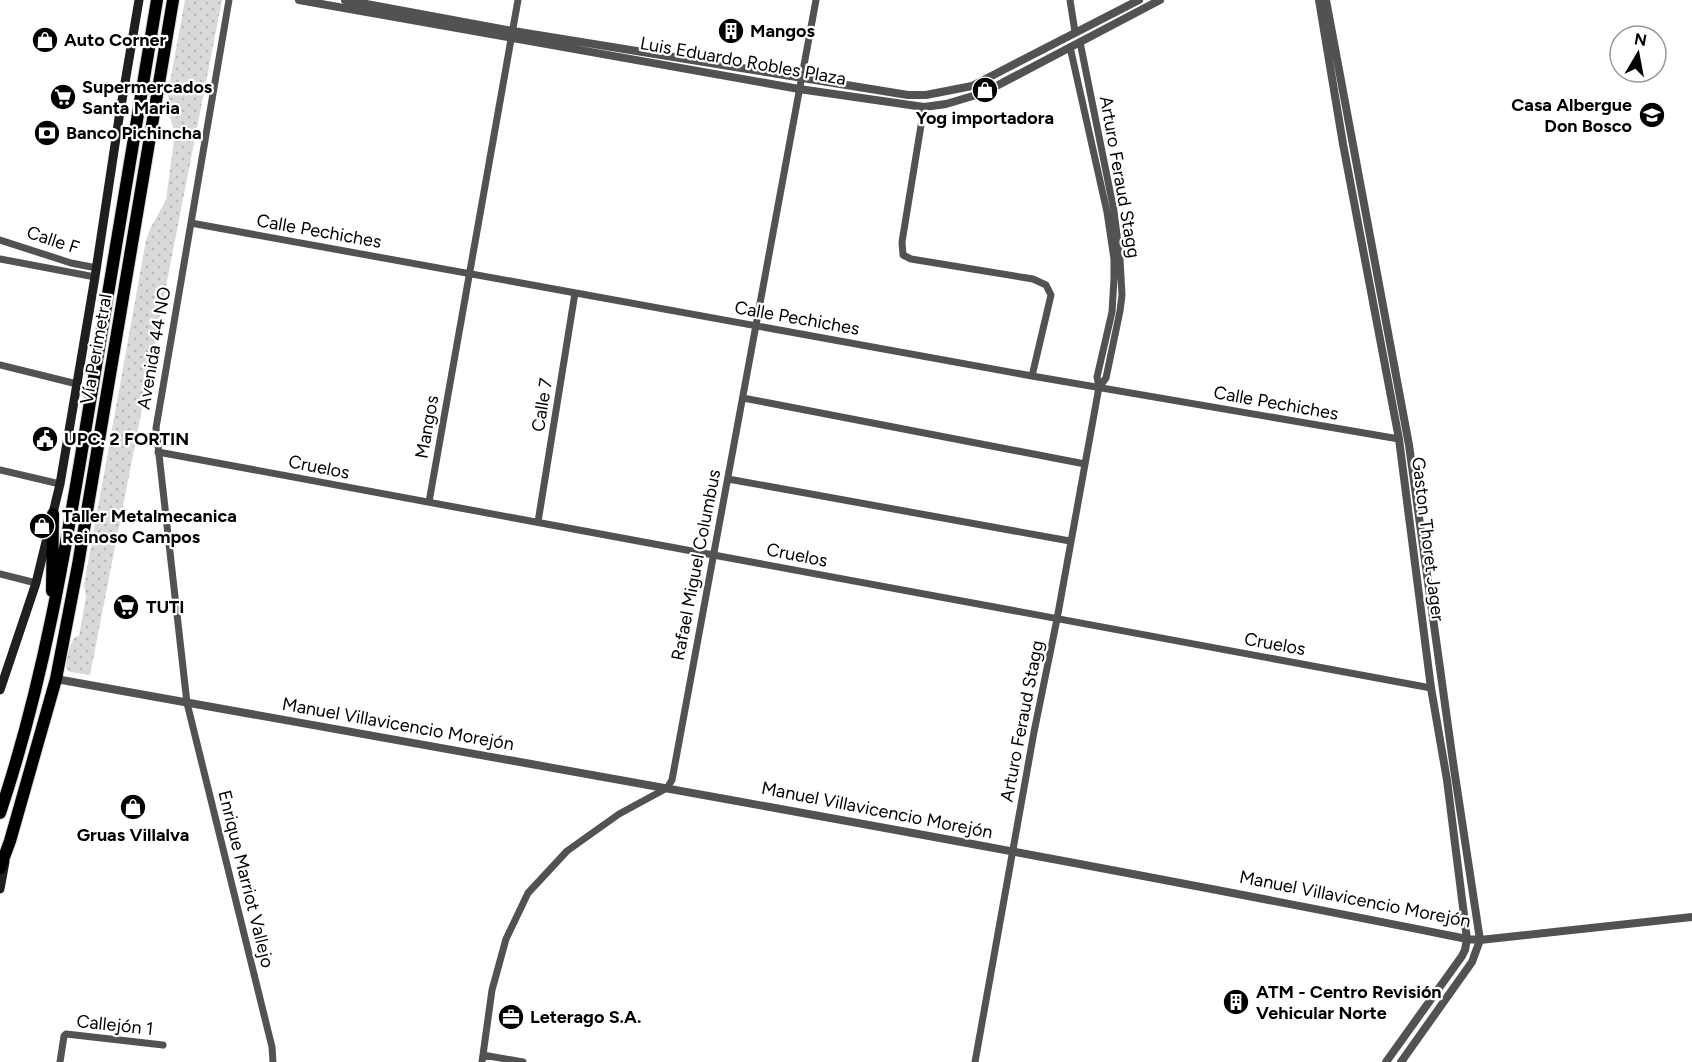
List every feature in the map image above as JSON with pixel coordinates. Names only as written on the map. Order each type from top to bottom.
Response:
[{"type":"highway","name":"Vía Perimetral","points":[[1,810],[40,676],[63,564],[157,0]]},
{"type":"highway","name":"Vía Perimetral","points":[[0,868],[57,679],[173,0]]},
{"type":"highway","points":[[52,514],[52,618]]},
{"type":"main road","name":"Vía Perimetral","points":[[0,690],[2,677],[36,583],[60,484],[139,0]]},
{"type":"main road","name":"Vía Perimetral","points":[[0,889],[10,841]]},
{"type":"street","name":"Avenida 44 NO","points":[[187,703],[156,428],[229,0]]},
{"type":"street","name":"Luis Eduardo Robles Plaza","points":[[299,0],[908,95],[926,95],[972,86],[1139,0]]},
{"type":"street","name":"Luis Eduardo Robles Plaza","points":[[345,0],[512,35],[799,89],[924,107],[946,104],[983,93],[1160,0]]},
{"type":"street","name":"Mangos","points":[[429,502],[518,0]]},
{"type":"street","name":"Rafael Miguel Columbus","points":[[667,788],[672,780],[816,0]]},
{"type":"street","points":[[1070,0],[1075,32]]},
{"type":"street","name":"Gaston Thoret Jager","points":[[1318,0],[1399,439],[1431,688],[1447,780],[1467,939]]},
{"type":"street","name":"Gaston Thoret Jager","points":[[1326,0],[1406,428],[1480,940]]},
{"type":"street","name":"Arturo Feraud Stagg","points":[[1080,42],[1114,211],[1121,269],[1120,311],[1106,378],[1099,387]]},
{"type":"street","name":"Arturo Feraud Stagg","points":[[975,1062],[1099,387],[1097,376],[1112,312],[1114,259],[1107,212],[1070,47]]},
{"type":"street","points":[[924,107],[902,242],[903,255],[911,259],[1033,279],[1046,285],[1051,295],[1032,376]]},
{"type":"street","name":"Calle Pechiches","points":[[191,223],[1032,376],[1399,439]]},
{"type":"street","name":"Calle F","points":[[0,240],[96,273]]},
{"type":"street","name":"Calle F","points":[[0,258],[96,273]]},
{"type":"street","name":"Calle 7","points":[[538,522],[575,293]]},
{"type":"street","points":[[0,365],[77,384]]},
{"type":"street","points":[[743,398],[1085,464]]},
{"type":"street","name":"Cruelos","points":[[158,452],[1431,688]]},
{"type":"street","points":[[0,470],[60,484]]},
{"type":"street","points":[[728,479],[1070,541]]},
{"type":"street","points":[[0,574],[36,583]]},
{"type":"street","name":"Manuel Villavicencio Morejón","points":[[57,679],[1238,893],[1467,939],[1480,940],[1692,917]]},
{"type":"street","name":"Enrique Marriot Vallejo","points":[[187,703],[272,1047],[273,1062]]},
{"type":"street","points":[[523,1062],[482,1058],[492,990],[506,939],[528,893],[567,851],[619,814],[667,788]]},
{"type":"street","points":[[1386,1062],[1462,956],[1467,939]]},
{"type":"street","points":[[1401,1062],[1472,962],[1480,940]]},
{"type":"street","name":"Callejón 1","points":[[60,1062],[64,1036],[69,1034],[162,1045]]},
{"type":"shaded area","points":[[185,0],[222,0],[90,675],[70,672],[66,669],[67,657],[73,640],[79,636],[86,597],[84,585],[146,240],[166,200],[175,133],[170,117],[168,93]]},
{"type":"place","name":"Mangos","points":[[731,31]]},
{"type":"place","name":"Auto Corner","points":[[45,40]]},
{"type":"place","name":"Yog importadora","points":[[985,90]]},
{"type":"place","name":"Supermercados Santa Maria","points":[[63,97]]},
{"type":"place","name":"Casa Albergue Don Bosco","points":[[1652,115]]},
{"type":"place","name":"Banco Pichincha","points":[[47,133]]},
{"type":"place","name":"UPC. 2 FORTIN","points":[[45,439]]},
{"type":"place","name":"Taller Metalmecanica Reinoso Campos","points":[[42,526]]},
{"type":"place","name":"TUTI","points":[[126,607]]},
{"type":"place","name":"Gruas Villalva","points":[[133,807]]},
{"type":"place","name":"ATM - Centro Revisión Vehicular Norte","points":[[1236,1002]]},
{"type":"place","name":"Leterago S.A.","points":[[511,1017]]}]
